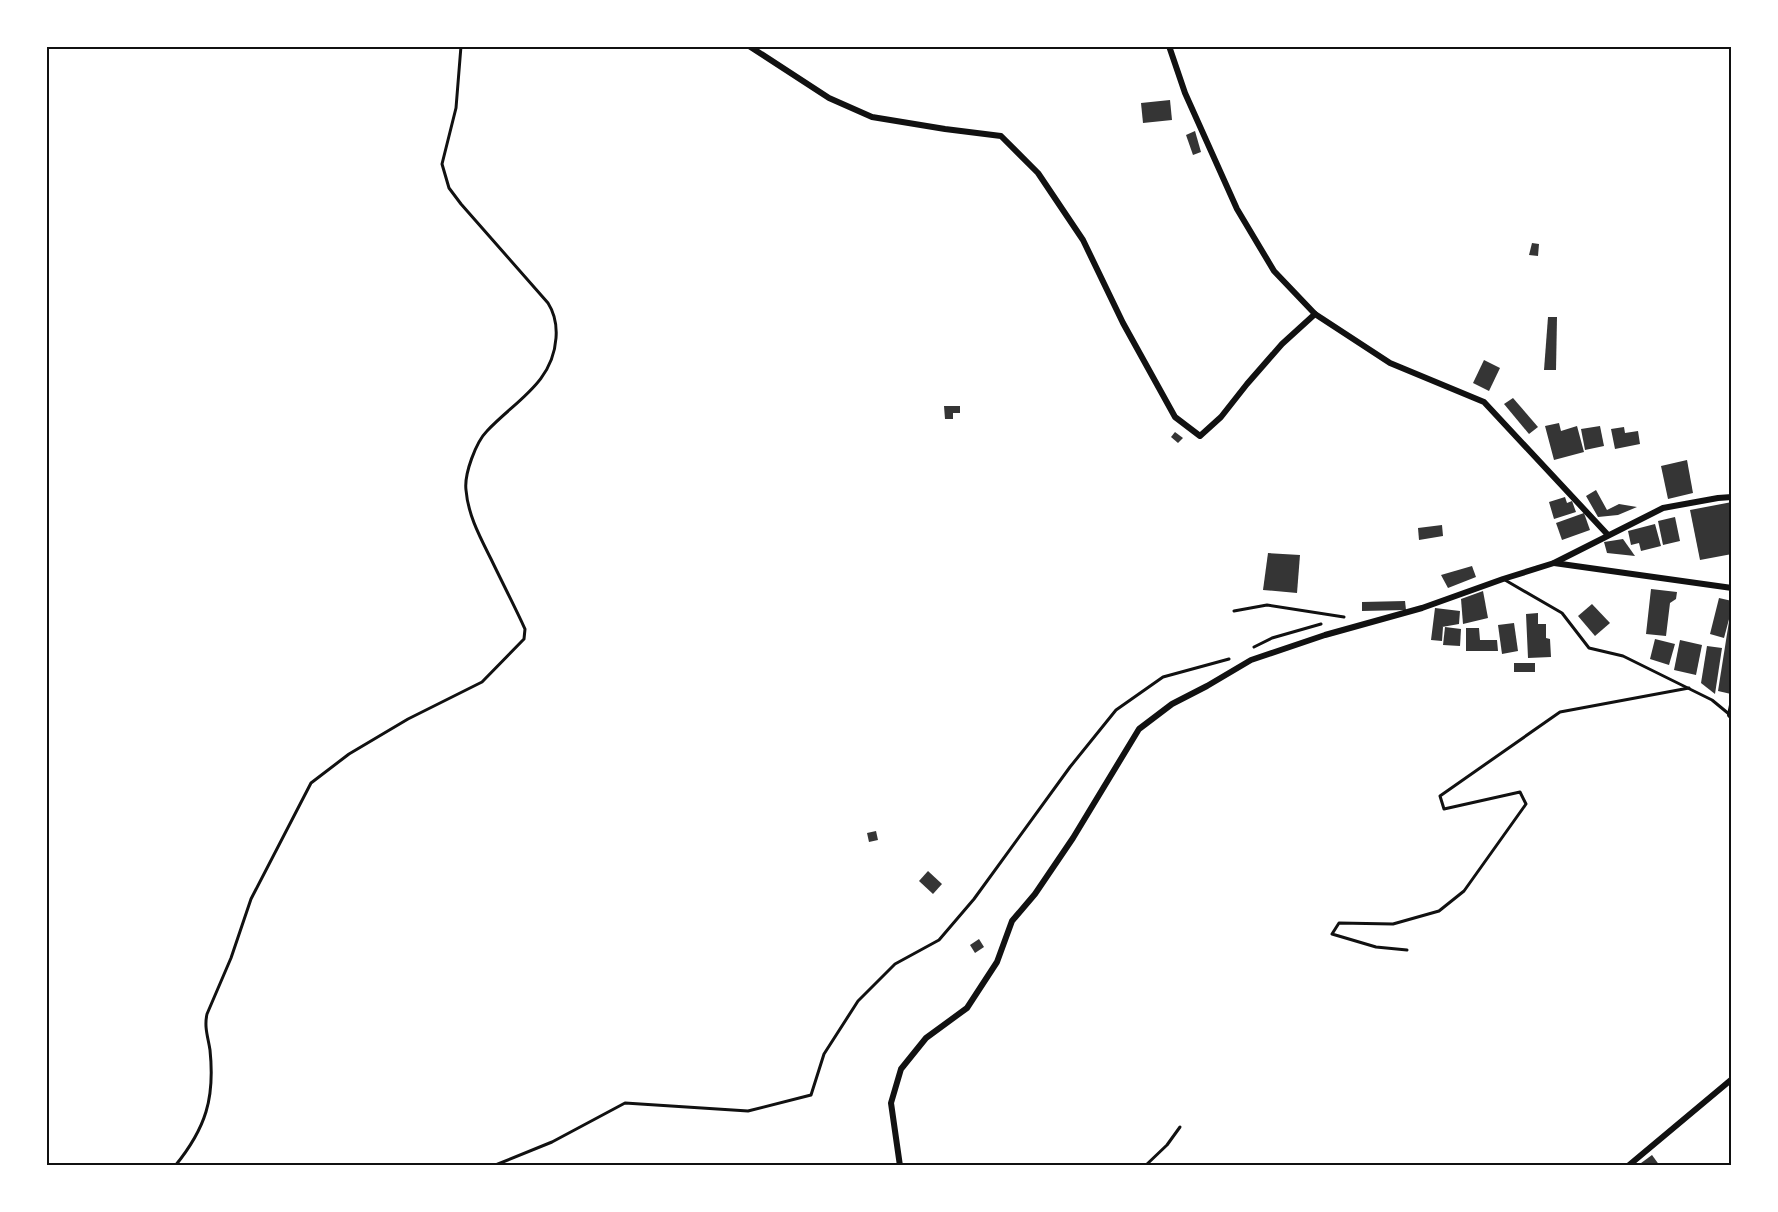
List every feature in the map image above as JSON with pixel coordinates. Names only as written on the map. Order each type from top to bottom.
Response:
[{"type":"street","points":[[749,46],[829,98],[872,117],[1000,136],[1038,173],[1083,240],[1123,323],[1175,417],[1200,435],[1221,417],[1282,344],[1315,314]]},
{"type":"street","points":[[1169,46],[1185,93],[1237,209],[1274,271],[1315,314],[1390,363],[1484,402],[1608,535]]},
{"type":"street","points":[[900,1166],[891,1104],[901,1069],[926,1038],[968,1008],[997,962],[1012,921],[1035,894],[1073,838],[1139,729],[1172,704],[1251,660],[1325,635],[1422,608],[1554,563],[1663,508],[1731,497]]},
{"type":"street","points":[[1554,563],[1731,588]]},
{"type":"street","points":[[1731,705],[1731,716]]},
{"type":"street","points":[[1628,1166],[1731,1079]]},
{"type":"lane","points":[[175,1166],[201,1127],[211,1095],[210,1050],[205,1023],[207,1014],[231,958],[251,899],[311,783],[349,754],[408,719],[482,682],[524,639],[525,629],[472,521],[465,489],[468,470],[485,433],[530,392],[552,362],[557,329],[548,303],[449,188],[442,164],[456,108],[462,46]]},
{"type":"lane","points":[[1503,579],[1562,613],[1589,648],[1623,656],[1712,700],[1731,716]]},
{"type":"lane","points":[[1234,611],[1268,605],[1344,617]]},
{"type":"lane","points":[[1407,950],[1376,947],[1332,934],[1339,922],[1393,924],[1439,911],[1464,891],[1526,804],[1520,792],[1444,809],[1440,796],[1560,712],[1689,688]]},
{"type":"path","points":[[1245,651],[1272,638],[1323,623]]},
{"type":"path","points":[[493,1166],[552,1142],[625,1103],[748,1111],[811,1095],[824,1054],[858,1001],[895,964],[939,940],[974,899],[1070,767],[1116,710],[1163,677],[1236,656]]},
{"type":"path","points":[[1145,1166],[1167,1145],[1180,1127]]},
{"type":"building","points":[[1170,100],[1172,120],[1143,123],[1141,103]]},
{"type":"building","points":[[1195,131],[1201,152],[1193,155],[1186,135]]},
{"type":"building","points":[[1532,243],[1539,244],[1538,256],[1529,255]]},
{"type":"building","points":[[1548,317],[1557,317],[1556,370],[1544,370]]},
{"type":"building","points":[[1484,360],[1500,368],[1489,391],[1473,383]]},
{"type":"building","points":[[1513,398],[1538,427],[1529,434],[1504,404]]},
{"type":"building","points":[[944,406],[960,406],[960,413],[953,413],[953,419],[945,419]]},
{"type":"building","points":[[1559,423],[1561,431],[1577,426],[1584,452],[1554,460],[1545,426]]},
{"type":"building","points":[[1600,426],[1604,446],[1585,450],[1581,429]]},
{"type":"building","points":[[1624,427],[1625,433],[1638,431],[1640,444],[1615,449],[1611,429]]},
{"type":"building","points":[[1175,432],[1183,438],[1178,443],[1171,437]]},
{"type":"building","points":[[1687,460],[1693,493],[1668,499],[1661,466]]},
{"type":"building","points":[[1596,490],[1607,510],[1619,504],[1637,507],[1618,515],[1598,517],[1586,496]]},
{"type":"building","points":[[1565,497],[1567,503],[1572,501],[1576,512],[1554,519],[1549,502]]},
{"type":"building","points":[[1732,502],[1732,554],[1700,560],[1690,510]]},
{"type":"building","points":[[1584,513],[1590,530],[1562,540],[1556,523]]},
{"type":"building","points":[[1675,517],[1680,541],[1663,545],[1658,521]]},
{"type":"building","points":[[1655,524],[1661,546],[1641,551],[1639,543],[1631,545],[1628,531]]},
{"type":"building","points":[[1442,525],[1443,536],[1419,540],[1418,528]]},
{"type":"building","points":[[1623,539],[1635,556],[1607,553],[1604,542]]},
{"type":"building","points":[[1268,553],[1300,555],[1297,593],[1263,590]]},
{"type":"building","points":[[1472,566],[1476,577],[1448,588],[1441,575]]},
{"type":"building","points":[[1651,589],[1677,592],[1676,599],[1670,603],[1666,636],[1646,634]]},
{"type":"building","points":[[1483,591],[1488,618],[1463,624],[1461,599]]},
{"type":"building","points":[[1719,598],[1732,601],[1724,638],[1710,634]]},
{"type":"building","points":[[1405,601],[1406,610],[1362,611],[1362,602]]},
{"type":"building","points":[[1592,604],[1610,623],[1595,636],[1578,616]]},
{"type":"building","points":[[1435,608],[1460,611],[1459,624],[1442,627],[1442,641],[1431,640]]},
{"type":"building","points":[[1538,613],[1538,624],[1546,624],[1546,638],[1550,639],[1551,657],[1528,658],[1526,614]]},
{"type":"building","points":[[1730,615],[1732,615],[1731,694],[1718,691]]},
{"type":"building","points":[[1514,623],[1518,651],[1502,654],[1498,625]]},
{"type":"building","points":[[1445,627],[1461,629],[1460,646],[1443,645]]},
{"type":"building","points":[[1466,628],[1479,628],[1480,640],[1497,640],[1498,651],[1466,651]]},
{"type":"building","points":[[1655,639],[1675,644],[1669,665],[1650,659]]},
{"type":"building","points":[[1680,640],[1702,645],[1696,675],[1674,670]]},
{"type":"building","points":[[1707,646],[1722,648],[1715,694],[1701,683]]},
{"type":"building","points":[[1514,663],[1535,663],[1535,672],[1514,672]]},
{"type":"building","points":[[876,831],[878,840],[869,842],[867,833]]},
{"type":"building","points":[[928,871],[942,884],[933,894],[919,881]]},
{"type":"building","points":[[979,939],[984,947],[975,953],[970,945]]},
{"type":"building","points":[[1652,1155],[1660,1166],[1637,1166]]}]
